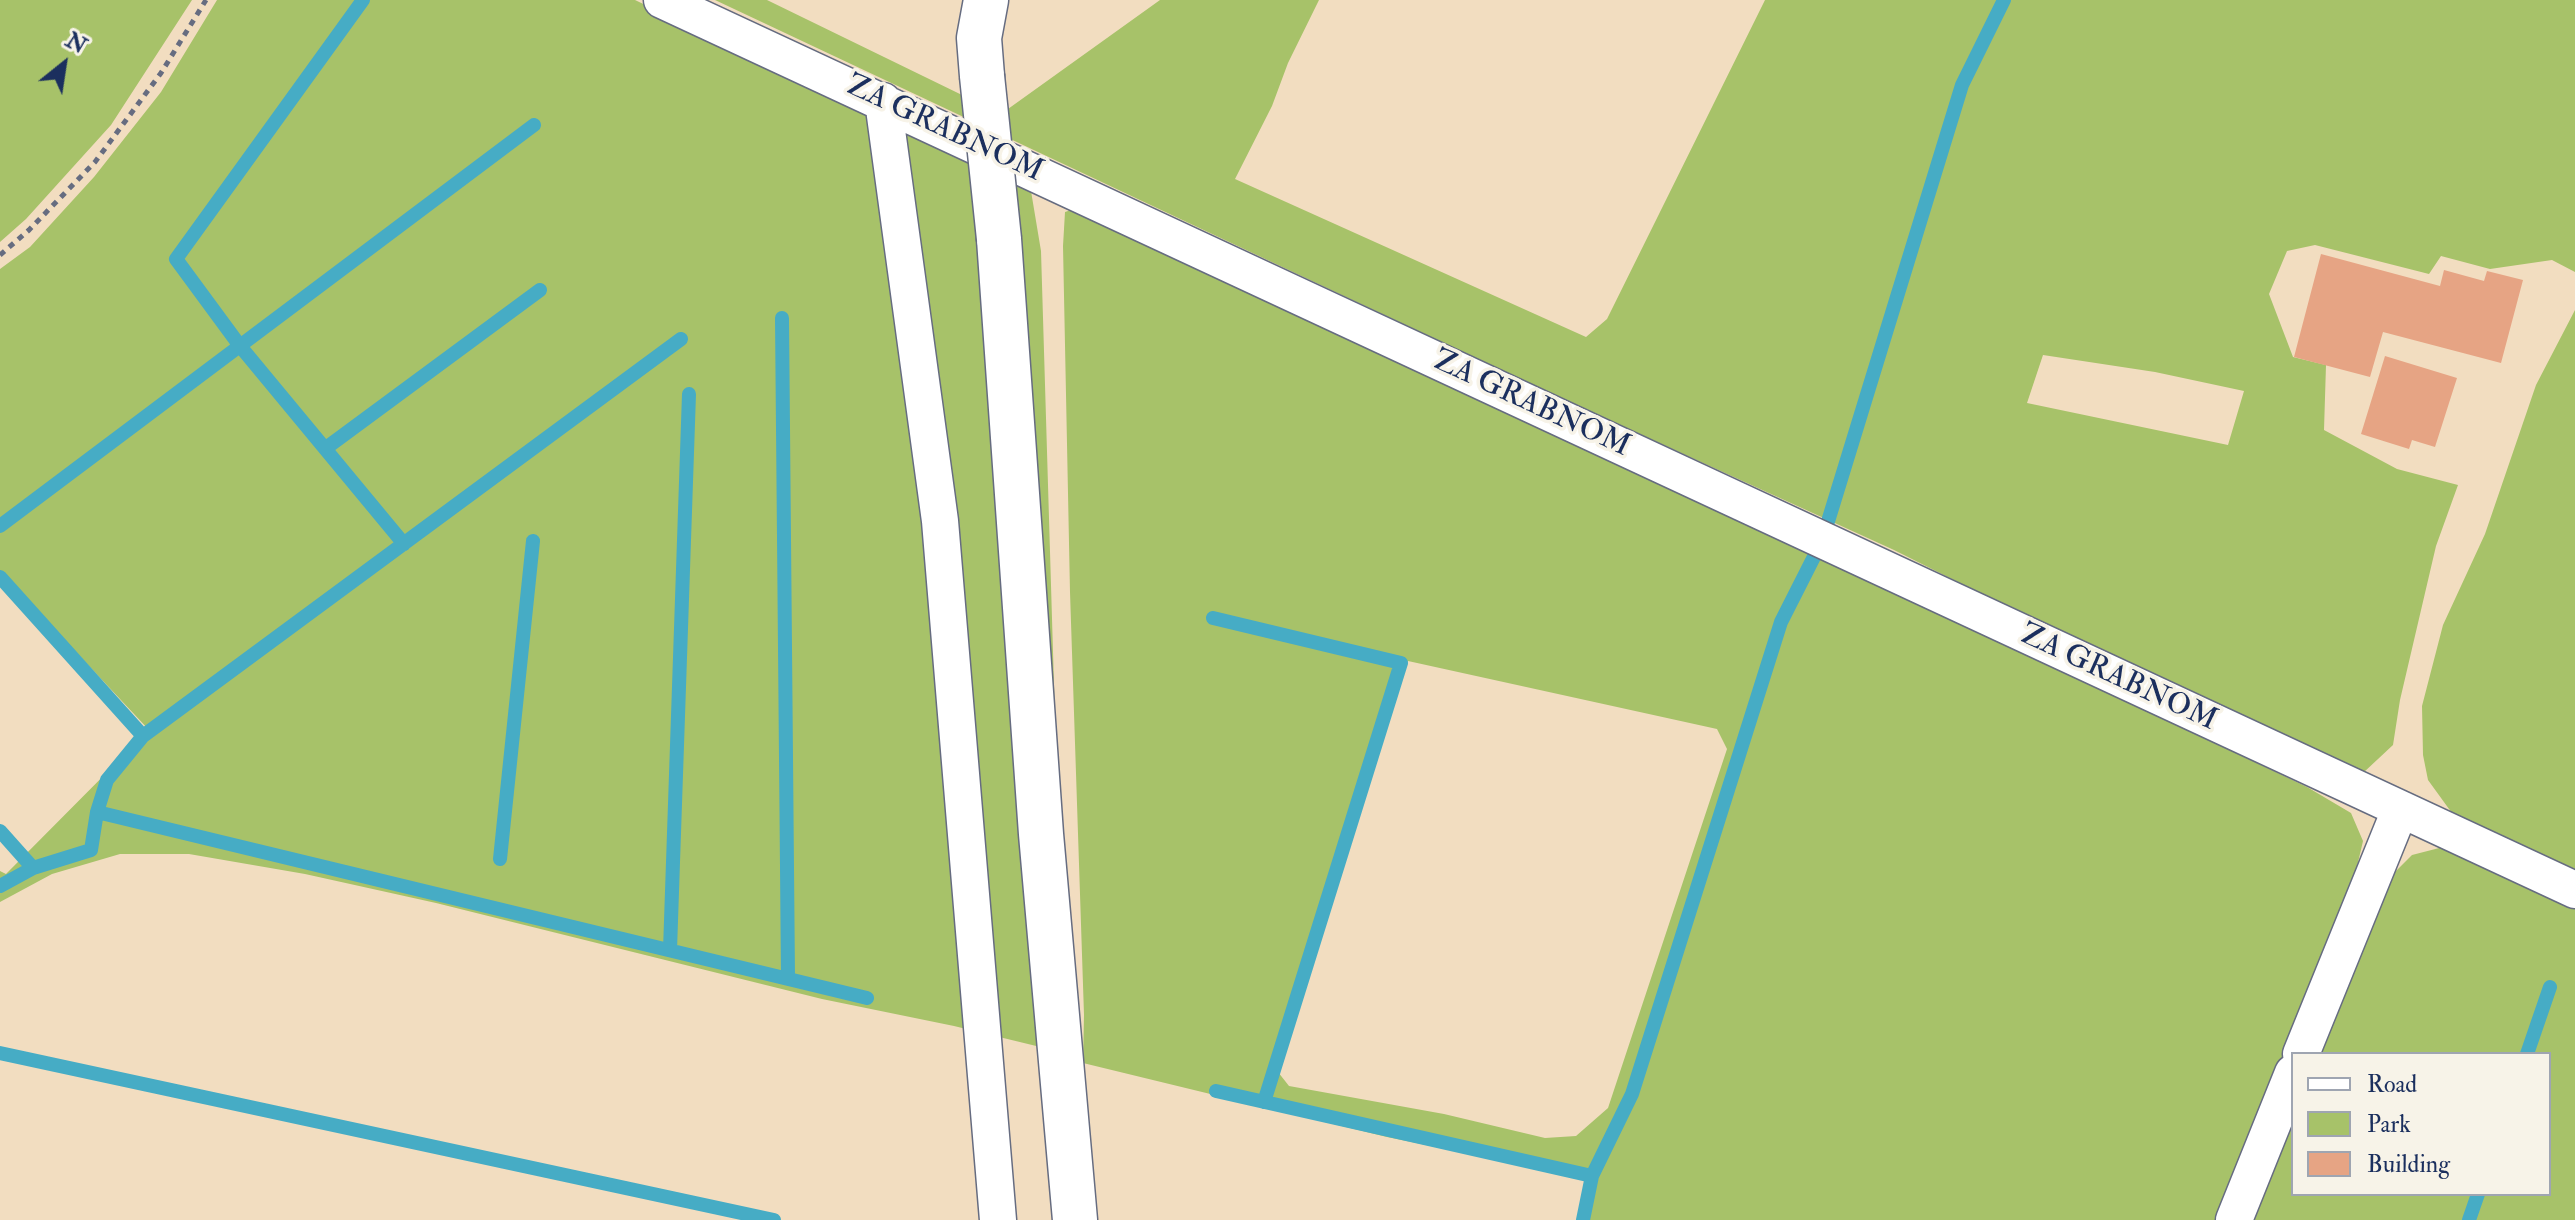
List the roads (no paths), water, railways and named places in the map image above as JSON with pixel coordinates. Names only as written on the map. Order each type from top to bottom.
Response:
[{"type":"main road","points":[[977,28],[999,239],[1041,834],[1075,1220]]},
{"type":"street","name":"ZA GRABNOM","points":[[662,0],[2575,890]]},
{"type":"street","points":[[883,101],[940,521],[998,1220]]},
{"type":"street","points":[[2302,1052],[2400,810]]},
{"type":"street","points":[[2234,1220],[2291,1078]]},
{"type":"waterway","points":[[363,0],[176,259],[240,346],[404,544]]},
{"type":"waterway","points":[[1583,1220],[1592,1176],[1632,1094],[1781,622],[1822,541],[1962,85],[2004,0]]},
{"type":"waterway","points":[[0,526],[534,125]]},
{"type":"waterway","points":[[326,448],[540,290]]},
{"type":"waterway","points":[[782,318],[788,977]]},
{"type":"waterway","points":[[0,886],[33,868],[91,850],[97,812],[107,780],[143,736],[681,339]]},
{"type":"waterway","points":[[670,950],[689,394]]},
{"type":"waterway","points":[[500,859],[533,541]]},
{"type":"waterway","points":[[0,577],[143,736]]},
{"type":"waterway","points":[[1213,618],[1401,663],[1264,1102]]},
{"type":"waterway","points":[[97,812],[867,998]]},
{"type":"waterway","points":[[0,831],[33,868]]},
{"type":"waterway","points":[[2528,1052],[2550,987]]},
{"type":"waterway","points":[[0,1053],[774,1220]]},
{"type":"waterway","points":[[1216,1091],[1592,1176]]},
{"type":"waterway","points":[[2469,1220],[2477,1196]]}]
